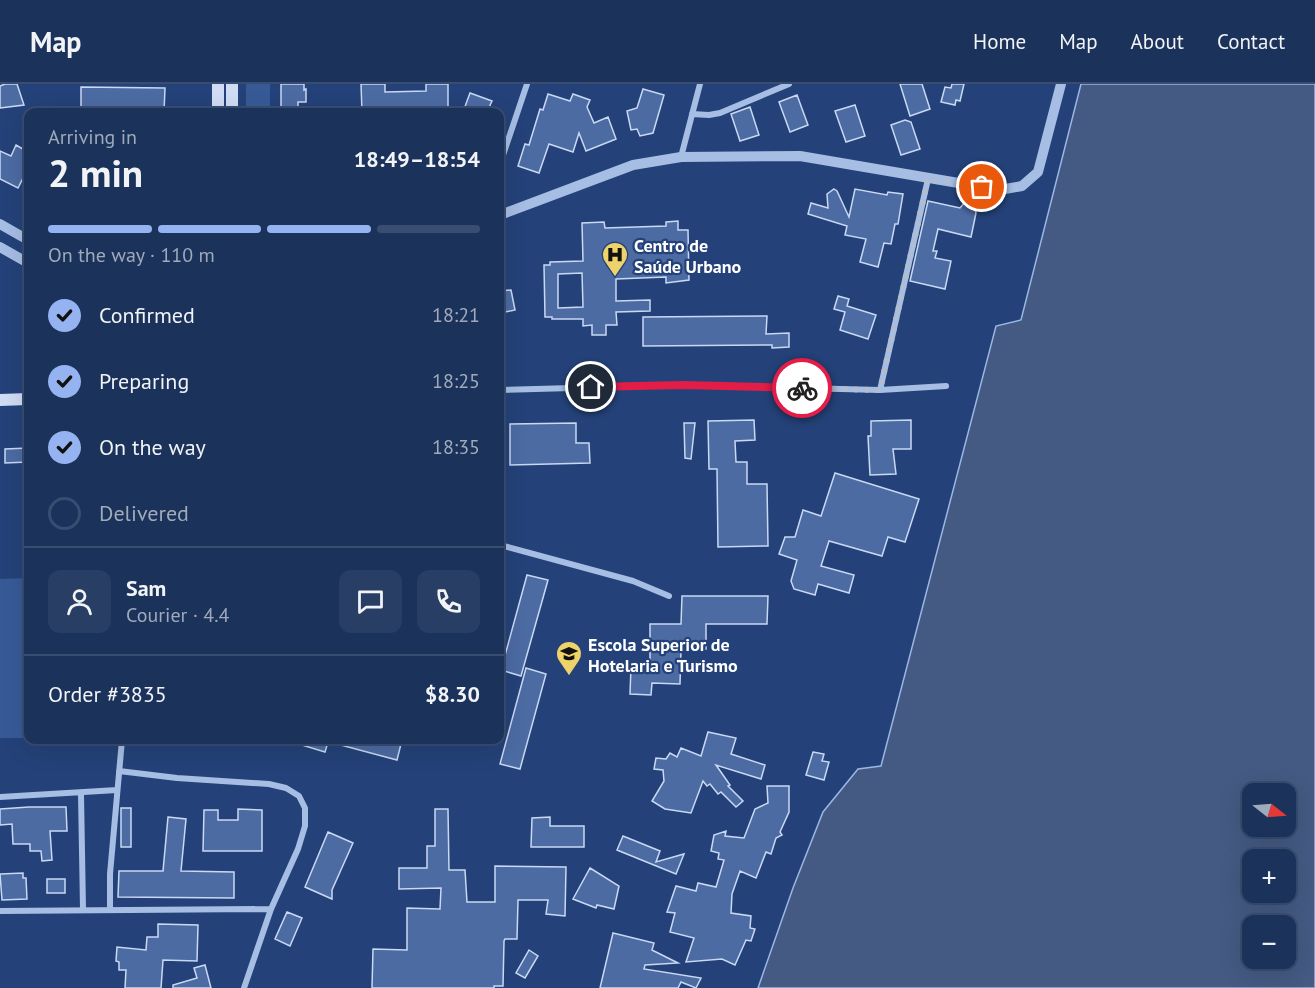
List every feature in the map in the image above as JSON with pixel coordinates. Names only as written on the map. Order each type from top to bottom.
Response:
[{"type":"main road","points":[[218,84],[218,108]]},
{"type":"main road","points":[[232,84],[232,108]]},
{"type":"main road","points":[[0,400],[24,399]]},
{"type":"street","points":[[504,152],[527,84]]},
{"type":"street","points":[[681,157],[700,84]]},
{"type":"street","points":[[692,114],[720,113],[789,84]]},
{"type":"street","points":[[504,213],[633,165],[681,157],[800,156],[982,187],[1005,189],[1022,186],[1038,172],[1061,84]]},
{"type":"street","points":[[880,390],[928,179]]},
{"type":"street","points":[[0,224],[24,238]]},
{"type":"street","points":[[0,247],[24,261]]},
{"type":"street","points":[[504,390],[683,385],[880,390],[946,386]]},
{"type":"street","points":[[504,546],[633,581],[669,596]]},
{"type":"street","points":[[110,910],[110,874],[122,744]]},
{"type":"street","points":[[119,771],[177,778],[269,784],[286,788],[299,796],[305,808],[305,826],[298,849],[271,909],[244,988]]},
{"type":"street","points":[[0,797],[81,794],[117,790]]},
{"type":"street","points":[[81,794],[83,909]]},
{"type":"street","points":[[0,911],[271,909]]},
{"type":"shaded area","points":[[246,84],[270,84],[270,108],[246,108]]},
{"type":"shaded area","points":[[1081,84],[1315,84],[1315,988],[758,988],[793,888],[823,812],[858,769],[881,766],[996,326],[1021,320]]},
{"type":"shaded area","points":[[24,578],[24,738],[0,738],[0,579]]},
{"type":"building","points":[[17,84],[24,105],[0,108],[0,86]]},
{"type":"building","points":[[281,84],[304,84],[306,102],[298,102],[298,108],[281,108]]},
{"type":"building","points":[[361,84],[385,84],[385,92],[426,91],[426,84],[448,84],[448,108],[362,108]]},
{"type":"building","points":[[900,84],[922,84],[930,109],[910,116]]},
{"type":"building","points":[[952,84],[964,84],[960,101],[956,100],[955,105],[941,102],[945,87],[951,88]]},
{"type":"building","points":[[81,87],[165,88],[164,108],[81,108]]},
{"type":"building","points":[[643,89],[664,95],[653,133],[640,136],[637,129],[631,130],[627,111],[637,108]]},
{"type":"building","points":[[470,93],[492,101],[489,108],[464,108]]},
{"type":"building","points":[[548,94],[570,101],[573,94],[590,100],[587,107],[594,123],[608,117],[616,139],[586,151],[579,133],[573,152],[549,144],[539,173],[518,166],[525,144],[529,145],[540,109],[543,110]]},
{"type":"building","points":[[797,95],[808,125],[790,132],[779,102]]},
{"type":"building","points":[[855,105],[865,136],[846,142],[835,111]]},
{"type":"building","points":[[750,107],[759,135],[740,141],[731,114]]},
{"type":"building","points":[[905,120],[911,122],[920,149],[901,155],[891,125]]},
{"type":"building","points":[[16,145],[24,150],[24,176],[18,188],[0,179],[0,151],[11,156]]},
{"type":"building","points":[[834,189],[849,217],[855,189],[887,195],[888,192],[903,194],[898,224],[895,224],[891,244],[884,243],[878,267],[860,262],[866,239],[845,235],[847,226],[808,214],[811,203],[828,208],[827,194]]},
{"type":"building","points":[[928,201],[960,208],[965,202],[969,202],[973,204],[976,213],[971,237],[938,229],[933,251],[937,251],[935,258],[951,261],[945,289],[910,281]]},
{"type":"building","name":"Centro de Saúde Urbano","points":[[678,221],[678,230],[688,230],[689,280],[666,283],[666,277],[616,279],[616,301],[650,300],[650,311],[616,312],[617,325],[606,325],[606,335],[592,335],[592,325],[583,326],[583,319],[545,317],[544,265],[550,265],[550,262],[583,261],[582,223],[604,222],[605,228],[666,226],[666,222]],"holes":[[[582,273],[583,307],[558,308],[558,274]]]},
{"type":"building","points":[[511,290],[515,310],[504,312],[504,291]]},
{"type":"building","points":[[838,296],[849,299],[847,306],[876,315],[868,339],[840,330],[845,312],[834,309]]},
{"type":"building","points":[[767,316],[766,334],[789,333],[789,347],[772,348],[772,345],[643,346],[643,317]]},
{"type":"building","points":[[754,420],[755,440],[735,441],[736,462],[747,462],[747,484],[767,484],[768,546],[718,547],[717,469],[709,469],[708,421]]},
{"type":"building","points":[[911,420],[911,449],[893,449],[896,474],[870,475],[868,436],[871,436],[871,421]]},
{"type":"building","points":[[576,423],[576,443],[589,443],[590,463],[510,465],[510,424]]},
{"type":"building","points":[[684,423],[695,423],[691,459],[685,458]]},
{"type":"building","points":[[24,448],[24,462],[5,463],[5,449]]},
{"type":"building","points":[[835,473],[919,499],[905,542],[888,537],[882,556],[829,541],[821,566],[854,575],[849,593],[818,584],[815,595],[794,589],[791,581],[797,560],[779,554],[785,537],[795,537],[803,510],[821,516]]},
{"type":"building","points":[[527,575],[548,580],[521,676],[504,671],[504,659]]},
{"type":"building","points":[[682,596],[768,596],[767,624],[706,624],[706,649],[681,650],[680,684],[652,683],[651,695],[630,694],[631,667],[650,667],[650,624],[681,624]]},
{"type":"building","points":[[526,668],[546,674],[520,769],[500,764]]},
{"type":"building","points":[[708,732],[736,738],[731,754],[765,765],[761,779],[716,765],[730,785],[728,786],[743,801],[736,807],[721,792],[718,794],[710,784],[707,786],[703,781],[691,813],[665,809],[652,801],[664,781],[663,770],[654,769],[656,758],[666,759],[670,753],[677,757],[681,748],[701,756]]},
{"type":"building","points":[[299,744],[327,744],[325,752]]},
{"type":"building","points":[[337,744],[401,744],[397,760]]},
{"type":"building","points":[[813,752],[824,754],[822,761],[829,762],[824,780],[806,775]]},
{"type":"building","points":[[767,786],[789,786],[789,812],[780,832],[782,835],[776,838],[771,854],[766,852],[756,878],[740,871],[732,894],[731,913],[751,916],[750,928],[755,929],[751,941],[746,940],[735,965],[722,959],[686,962],[694,938],[670,932],[675,913],[667,912],[676,886],[696,891],[698,883],[716,887],[724,860],[718,859],[719,853],[711,851],[714,835],[726,831],[725,836],[744,838],[755,809],[768,803]]},
{"type":"building","points":[[66,807],[67,831],[50,831],[52,860],[42,861],[41,851],[30,851],[30,844],[13,844],[12,824],[0,825],[0,809]]},
{"type":"building","points":[[121,808],[131,808],[131,847],[121,847]]},
{"type":"building","points":[[238,809],[262,810],[262,851],[203,851],[204,810],[218,810],[218,820],[238,820]]},
{"type":"building","points":[[435,809],[448,809],[449,870],[465,870],[467,902],[495,902],[495,866],[566,867],[565,916],[546,914],[548,900],[518,900],[517,939],[505,939],[504,941],[503,986],[494,986],[494,988],[372,988],[373,949],[407,950],[407,908],[440,909],[441,888],[399,889],[399,868],[427,868],[427,846],[435,846]]},
{"type":"building","points":[[168,817],[186,819],[181,871],[234,872],[234,898],[118,897],[119,871],[163,871]]},
{"type":"building","points":[[550,817],[550,826],[584,826],[584,847],[531,847],[532,818]]},
{"type":"building","points":[[328,832],[353,843],[332,890],[332,899],[305,887]]},
{"type":"building","points":[[623,836],[660,851],[656,862],[684,854],[676,874],[617,850]]},
{"type":"building","points":[[590,868],[619,886],[614,909],[597,905],[596,908],[573,899]]},
{"type":"building","points":[[23,873],[23,878],[26,878],[27,899],[2,900],[0,874]]},
{"type":"building","points":[[47,879],[65,879],[65,893],[47,893]]},
{"type":"building","points":[[287,912],[302,918],[290,946],[275,939]]},
{"type":"building","points":[[158,924],[198,925],[197,961],[163,960],[161,988],[125,988],[126,970],[119,970],[119,962],[116,961],[117,947],[146,950],[147,937],[158,937]]},
{"type":"building","points":[[613,933],[654,943],[652,950],[678,963],[645,965],[644,969],[701,978],[696,988],[681,982],[678,988],[600,988]]},
{"type":"building","points":[[529,950],[538,956],[525,978],[516,973]]},
{"type":"building","points":[[205,965],[211,988],[173,988],[173,985],[197,978],[194,968]]},
{"type":"way so far","points":[[802,388],[880,390],[928,179],[982,187]]},
{"type":"place","name":"Centro de Saúde Urbano","points":[[615,278]]},
{"type":"place","name":"Escola Superior de Hotelaria e Turismo","points":[[569,677]]},
{"type":"route","points":[[591,387],[683,385],[802,388]]}]
